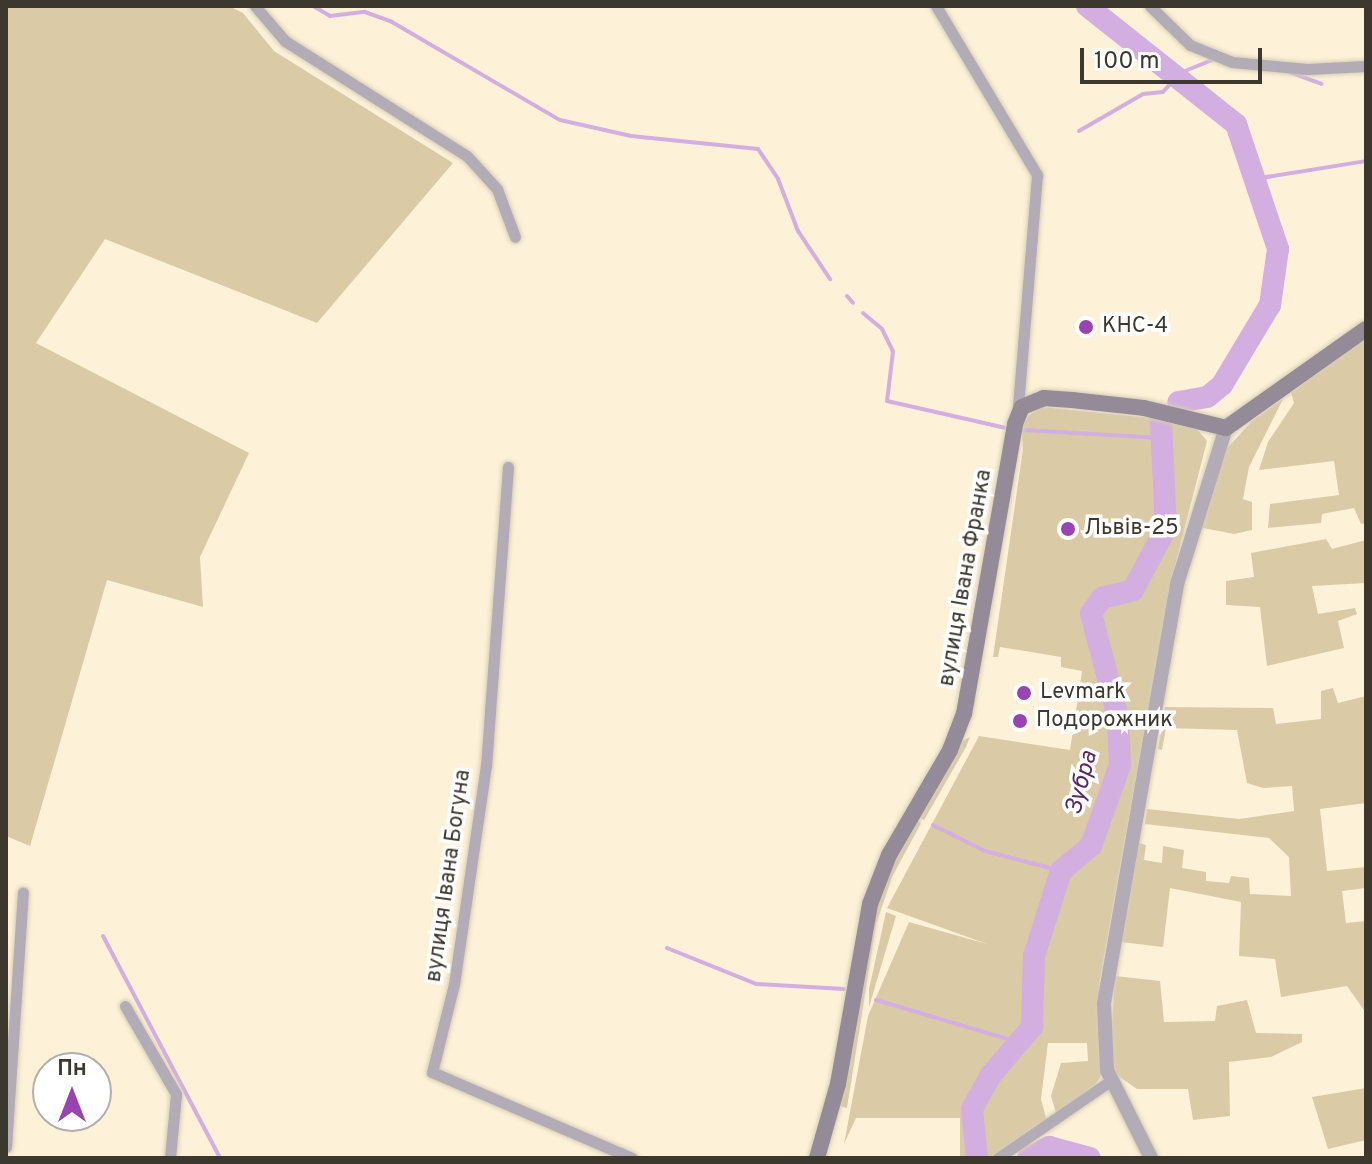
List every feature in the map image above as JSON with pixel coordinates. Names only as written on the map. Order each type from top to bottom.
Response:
[{"type":"main road","points":[[1016,416],[1033,400],[1044,398],[1155,410],[1226,428],[1366,329]]},
{"type":"main road","name":"вулиця Івана Франка","points":[[817,1158],[838,1084],[870,904],[889,855],[954,742],[964,714],[1016,416]]},
{"type":"street","points":[[255,6],[285,41],[467,156],[497,189],[515,237]]},
{"type":"street","name":"вулиця Івана Франка","points":[[936,6],[1037,175],[1016,416]]},
{"type":"street","points":[[1150,6],[1190,45],[1232,62],[1307,69],[1366,66]]},
{"type":"street","points":[[1151,1158],[1110,1081],[1103,1035],[1107,982],[1178,581],[1226,428]]},
{"type":"street","name":"вулиця Івана Богуна","points":[[508,467],[486,765],[454,984],[432,1072],[632,1158]]},
{"type":"street","points":[[6,1147],[23,893]]},
{"type":"street","points":[[125,1006],[176,1094],[170,1158]]},
{"type":"street","points":[[998,1158],[1110,1081]]},
{"type":"shaded area","points":[[6,6],[229,6],[243,13],[274,51],[453,163],[317,323],[105,239],[36,343],[249,453],[200,557],[203,607],[107,580],[30,846],[6,836]]},
{"type":"shaded area","points":[[1366,338],[1366,523],[1361,524],[1354,508],[1322,514],[1321,523],[1268,528],[1270,504],[1339,495],[1334,461],[1259,470],[1268,442],[1294,403],[1291,393]]},
{"type":"shaded area","points":[[1283,399],[1249,467],[1243,499],[1252,502],[1252,530],[1234,534],[1198,527],[1221,455],[1252,421]]},
{"type":"shaded area","points":[[1042,407],[1171,420],[1197,429],[1207,441],[1171,581],[1099,984],[1102,1074],[1096,1084],[1056,1113],[1051,1096],[1061,1063],[1088,1061],[1087,1043],[1048,1043],[1041,1099],[1047,1122],[990,1158],[960,1158],[960,1118],[856,1118],[844,1144],[868,1016],[909,922],[987,944],[887,908],[979,736],[1070,750],[1082,671],[1061,667],[1061,657],[1000,647],[998,657],[993,657],[1023,449],[1021,429],[1029,415]]},
{"type":"shaded area","points":[[1326,539],[1332,549],[1366,540],[1366,583],[1312,586],[1318,614],[1355,608],[1357,614],[1338,621],[1344,648],[1267,666],[1260,607],[1226,605],[1226,581],[1254,577],[1251,553]]},
{"type":"shaded area","points":[[1333,688],[1338,703],[1366,696],[1366,803],[1320,809],[1327,871],[1366,867],[1366,888],[1342,891],[1346,923],[1366,921],[1366,1013],[1347,986],[1281,997],[1275,959],[1239,956],[1241,902],[1170,888],[1163,947],[1121,942],[1139,843],[1146,845],[1144,860],[1162,863],[1163,846],[1184,850],[1182,868],[1206,872],[1206,881],[1229,883],[1231,876],[1249,878],[1250,894],[1291,896],[1289,857],[1269,838],[1145,824],[1147,809],[1239,819],[1294,811],[1292,786],[1263,788],[1247,783],[1237,730],[1166,728],[1162,750],[1158,749],[1165,707],[1273,708],[1276,724],[1321,719],[1321,691]]},
{"type":"shaded area","points":[[970,737],[924,820],[917,816],[926,808],[962,741]]},
{"type":"shaded area","points":[[914,819],[921,823],[892,877],[876,924],[847,1108],[840,1106],[878,898]]},
{"type":"shaded area","points":[[886,912],[896,916],[869,1007],[869,989]]},
{"type":"shaded area","points":[[1115,976],[1160,981],[1164,1022],[1215,1021],[1217,1006],[1247,1000],[1256,1033],[1302,1034],[1302,1042],[1271,1057],[1229,1062],[1230,1116],[1193,1120],[1188,1089],[1137,1089],[1114,1073],[1110,1059]]},
{"type":"shaded area","points":[[1366,1088],[1366,1140],[1328,1149],[1312,1097]]},
{"type":"waterway","points":[[313,6],[330,16],[365,12],[392,22],[560,120],[631,136],[758,149],[778,179],[798,231],[830,279]]},
{"type":"waterway","name":"Зубра","points":[[1087,6],[1236,124],[1278,249],[1270,305],[1222,385],[1207,397],[1178,402]]},
{"type":"waterway","points":[[1079,131],[1143,94],[1163,92],[1180,73],[1215,59]]},
{"type":"waterway","points":[[1284,70],[1322,84]]},
{"type":"waterway","points":[[1254,179],[1366,161]]},
{"type":"waterway","points":[[847,296],[853,303]]},
{"type":"waterway","points":[[863,313],[882,329],[893,352],[887,401],[1006,428]]},
{"type":"waterway","name":"Зубра","points":[[977,1158],[972,1109],[990,1076],[1032,1027],[1034,956],[1061,871],[1091,846],[1120,765],[1118,717],[1091,613],[1102,598],[1133,590],[1166,528],[1161,423]]},
{"type":"waterway","points":[[1024,430],[1161,438]]},
{"type":"waterway","points":[[933,825],[985,851],[1061,871]]},
{"type":"waterway","points":[[103,936],[220,1158]]},
{"type":"waterway","points":[[667,948],[756,984],[844,989]]},
{"type":"waterway","points":[[876,1000],[1021,1043]]},
{"type":"waterway","name":"Зубра","points":[[1028,1158],[1049,1147],[1090,1158]]},
{"type":"place","name":"КНС-4","points":[[1086,327]]},
{"type":"place","name":"Львів-25","points":[[1068,529]]},
{"type":"place","name":"Levmark","points":[[1024,693]]},
{"type":"place","name":"Подорожник","points":[[1020,721]]}]
